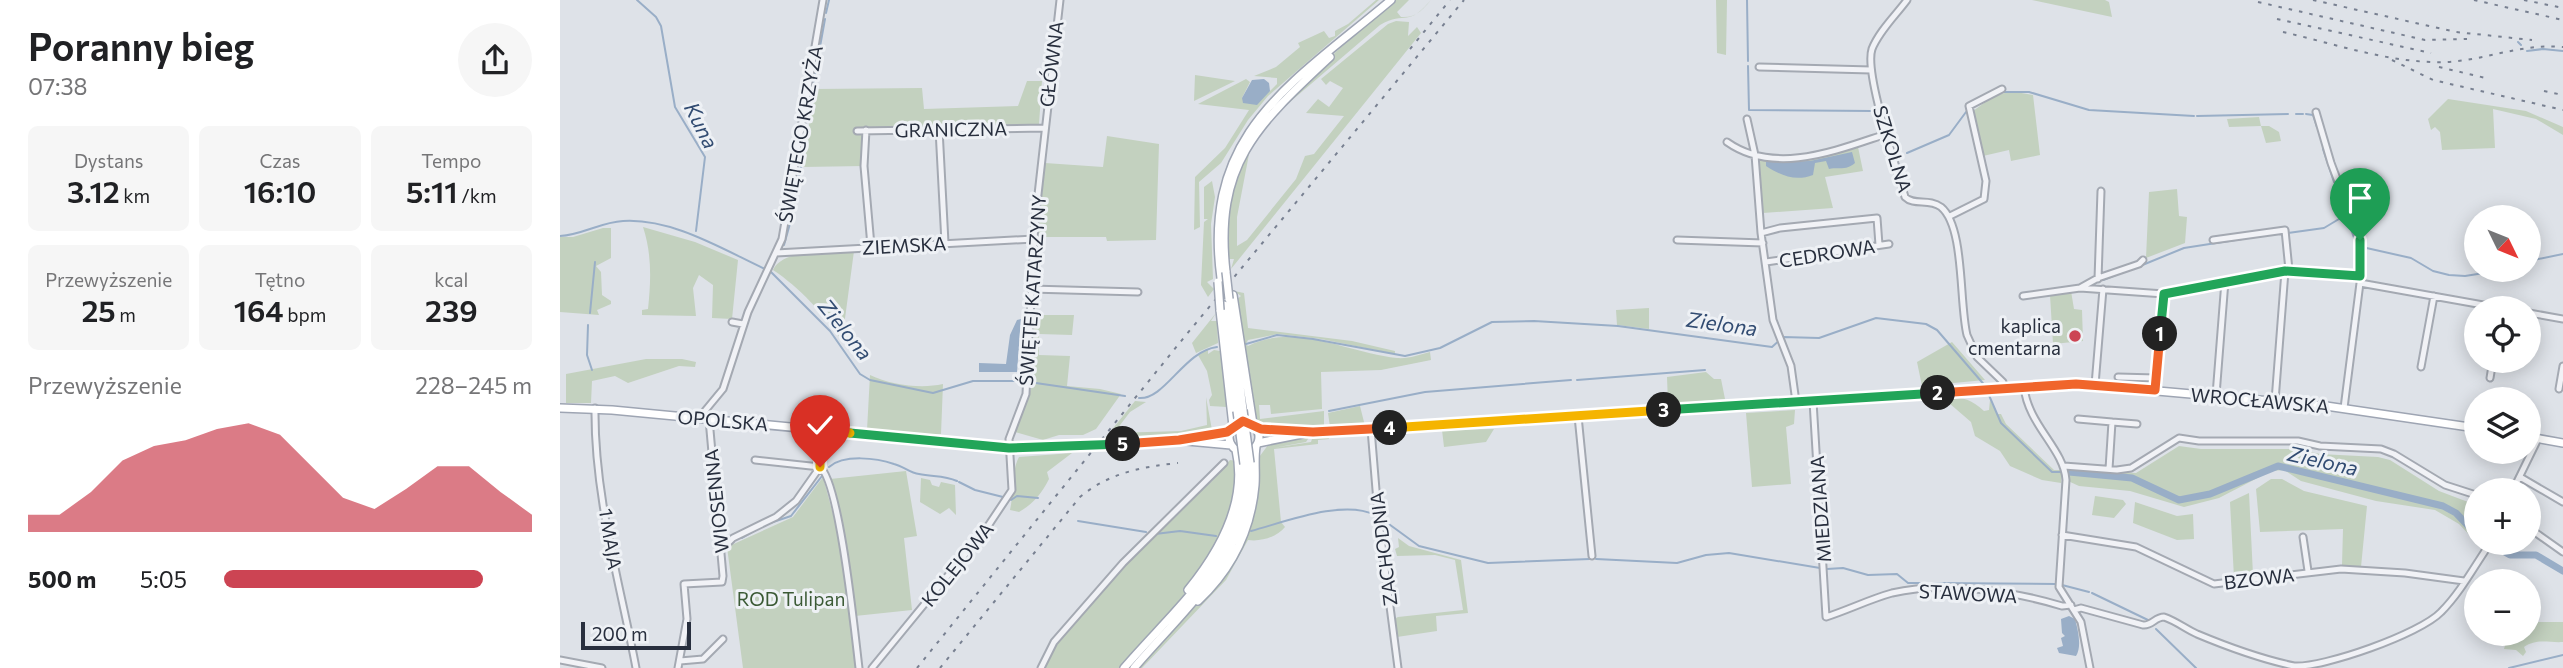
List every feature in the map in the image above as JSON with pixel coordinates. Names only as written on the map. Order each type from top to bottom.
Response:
[{"type":"main road","points":[[1160,626],[1213,556],[1227,529],[1237,493],[1231,428],[1226,302],[1219,265],[1217,227],[1222,193],[1233,161],[1248,132],[1281,93],[1391,0]]},
{"type":"main road","points":[[1134,668],[1216,573],[1234,543],[1248,500],[1247,463],[1223,278],[1226,203],[1233,175],[1248,143],[1276,108],[1384,6]]},
{"type":"main road","points":[[1176,621],[1220,577],[1243,537],[1254,498],[1257,445],[1260,438],[1226,302]]},
{"type":"main road","name":"WROCŁAWSKA","points":[[2004,389],[2095,385],[2344,408],[2464,426]]},
{"type":"main road","points":[[1231,428],[1243,421],[1255,426],[1324,432],[2004,389]]},
{"type":"main road","name":"OPOLSKA","points":[[560,408],[595,408],[1009,448],[1083,447],[1179,440],[1231,428]]},
{"type":"main road","points":[[1233,447],[1247,452],[1257,445],[1313,432]]},
{"type":"main road","points":[[2541,439],[2563,443]]},
{"type":"main road","name":"OPOLSKA","points":[[1179,440],[1233,447]]},
{"type":"main road","points":[[1124,668],[1203,579],[1222,552],[1240,507],[1247,463]]},
{"type":"street","name":"ŚWIĘTEGO KRZYŻA","points":[[743,324],[782,239],[823,0]]},
{"type":"street","name":"GŁÓWNA","points":[[1044,128],[1060,0]]},
{"type":"street","name":"SZKOLNA","points":[[1907,0],[1874,45],[1871,70],[1886,134],[1906,199],[1932,202],[1950,216]]},
{"type":"street","points":[[1759,66],[1793,70],[1871,70]]},
{"type":"street","points":[[2002,89],[1969,106],[1986,181],[1986,193],[1981,202],[1950,216],[1955,231],[1967,335],[1974,353],[2001,379],[2004,389]]},
{"type":"street","points":[[2316,112],[2331,163],[2360,240],[2360,283],[2344,408]]},
{"type":"street","points":[[1747,119],[1755,155],[1761,233],[1773,320],[1791,366],[1796,401]]},
{"type":"street","name":"GRANICZNA","points":[[857,131],[1044,128]]},
{"type":"street","name":"ŚWIĘTEJ KATARZYNY","points":[[1009,448],[1009,439],[1026,388],[1034,239],[1044,128]]},
{"type":"street","points":[[939,129],[945,243]]},
{"type":"street","points":[[866,130],[864,166],[871,246]]},
{"type":"street","points":[[1727,142],[1755,155],[1774,159],[1824,156],[1886,134]]},
{"type":"street","points":[[2095,385],[2101,191]]},
{"type":"street","points":[[1761,233],[1780,228],[1877,218],[1879,245]]},
{"type":"street","points":[[2213,240],[2285,230],[2287,271],[2275,401]]},
{"type":"street","name":"ZIEMSKA","points":[[776,253],[1034,239]]},
{"type":"street","points":[[1677,240],[1763,243]]},
{"type":"street","name":"CEDROWA","points":[[1766,262],[1889,244]]},
{"type":"street","points":[[2080,288],[2143,260]]},
{"type":"street","points":[[2023,296],[2080,288],[2164,294],[2287,271],[2360,276]]},
{"type":"street","points":[[2216,395],[2225,281]]},
{"type":"street","points":[[2360,283],[2464,301]]},
{"type":"street","points":[[1031,289],[1138,292]]},
{"type":"street","points":[[2155,390],[2164,294]]},
{"type":"street","points":[[2421,368],[2434,296]]},
{"type":"street","points":[[2541,315],[2563,319]]},
{"type":"street","points":[[706,419],[704,412],[723,389],[743,324],[732,322]]},
{"type":"street","points":[[2559,389],[2563,366]]},
{"type":"street","points":[[2490,378],[2491,373]]},
{"type":"street","points":[[2118,377],[2156,378]]},
{"type":"street","points":[[2024,387],[2034,420],[2064,470],[2059,583],[2083,629],[2090,668]]},
{"type":"street","name":"MIEDZIANA","points":[[1813,401],[1826,617]]},
{"type":"street","name":"1 MAJA","points":[[595,408],[594,431],[612,554],[636,668]]},
{"type":"street","points":[[1578,416],[1592,556]]},
{"type":"street","name":"WIOSENNA","points":[[680,661],[687,619],[684,584],[722,582],[722,549],[706,419]]},
{"type":"street","points":[[2078,419],[2137,424]]},
{"type":"street","points":[[2111,470],[2112,422]]},
{"type":"street","name":"ZACHODNIA","points":[[1371,429],[1378,514],[1398,668]]},
{"type":"street","points":[[722,549],[733,537],[790,507],[820,467],[820,430]]},
{"type":"street","points":[[2064,470],[2131,468],[2179,438],[2199,441],[2298,441],[2320,446],[2388,451],[2445,485],[2464,491]]},
{"type":"street","name":"KOLEJOWA","points":[[872,668],[1010,496],[1013,485],[1009,448]]},
{"type":"street","points":[[755,460],[820,467],[828,475],[839,527],[859,668]]},
{"type":"street","points":[[1041,668],[1054,642],[1097,592],[1147,537],[1224,463]]},
{"type":"street","points":[[2526,464],[2520,477],[2563,502]]},
{"type":"street","name":"BZOWA","points":[[2062,535],[2136,547],[2214,584],[2343,569],[2464,581]]},
{"type":"street","points":[[2541,536],[2563,552]]},
{"type":"street","points":[[2303,537],[2308,571]]},
{"type":"street","name":"STAWOWA","points":[[1826,617],[1894,593],[1922,589],[2009,592],[2143,625],[2164,617],[2243,652],[2302,667],[2338,660],[2423,626],[2443,610],[2464,581]]},
{"type":"street","points":[[678,668],[680,661],[703,659],[723,639]]},
{"type":"street","points":[[560,660],[602,668]]},
{"type":"green space","points":[[1379,0],[1268,96],[1248,120],[1221,163],[1199,182],[1200,227],[1194,230],[1195,177],[1225,148],[1249,110],[1198,104],[1246,79],[1250,82],[1242,98],[1270,91],[1277,84],[1277,78],[1254,76],[1276,67],[1300,47],[1298,43],[1324,31],[1329,38],[1335,36],[1335,31],[1348,24]]},
{"type":"green space","points":[[1396,0],[1409,0],[1397,12],[1401,17],[1414,15],[1380,25],[1277,113],[1250,149],[1237,217],[1237,246],[1247,240],[1296,179],[1305,156],[1314,154],[1344,116],[1306,113],[1318,99],[1329,107],[1343,88],[1330,81],[1326,85],[1321,79],[1388,24],[1396,21],[1409,22],[1408,36],[1417,27],[1421,33],[1231,269],[1234,259],[1229,259],[1228,239],[1232,199],[1243,161],[1262,127],[1342,46]]},
{"type":"green space","points":[[1716,0],[1727,0],[1726,55],[1717,53]]},
{"type":"green space","points":[[2032,0],[2105,0],[2109,2],[2112,17]]},
{"type":"green space","points":[[1195,75],[1235,81],[1194,101]]},
{"type":"green space","points":[[1027,81],[1042,81],[1039,124],[860,129],[863,133],[864,166],[802,167],[815,89],[922,88],[924,109],[1018,106]]},
{"type":"green space","points":[[2010,91],[2033,95],[2040,155],[2011,161],[2009,150],[1983,156],[1973,111],[1991,98]]},
{"type":"green space","points":[[2448,99],[2526,111],[2563,127],[2563,135],[2536,119],[2493,109],[2495,148],[2442,150],[2440,132],[2435,127],[2431,130],[2428,119]]},
{"type":"green space","points":[[2259,117],[2261,126],[2229,127],[2227,119]]},
{"type":"green space","points":[[2261,126],[2269,126],[2279,132],[2281,141],[2266,143]]},
{"type":"green space","points":[[1107,136],[1159,144],[1156,240],[1107,241],[1106,237],[1038,237],[1045,163],[1103,167]]},
{"type":"green space","points":[[1858,147],[1863,171],[1825,177],[1833,208],[1763,213],[1758,160],[1813,159]]},
{"type":"green space","points":[[1212,181],[1215,197],[1211,224],[1213,279],[1207,282],[1214,289],[1208,297],[1201,285],[1204,222],[1208,219],[1204,219],[1204,187]]},
{"type":"green space","points":[[2177,189],[2179,216],[2187,217],[2185,243],[2146,258],[2149,192]]},
{"type":"green space","points":[[643,227],[695,242],[738,260],[732,319],[712,318],[713,285],[699,275],[693,288],[696,316],[642,315],[642,310],[648,309],[650,278],[648,247]]},
{"type":"green space","points":[[611,228],[611,258],[596,266],[601,272],[602,295],[611,301],[611,304],[597,310],[599,315],[560,312],[560,237],[573,237]]},
{"type":"green space","points":[[854,251],[842,341],[811,302],[773,270],[778,263],[797,255]]},
{"type":"green space","points":[[1234,291],[1244,293],[1248,328],[1352,341],[1395,351],[1395,354],[1321,339],[1278,334],[1248,340],[1248,346],[1266,339],[1303,338],[1397,358],[1430,352],[1431,360],[1381,370],[1321,372],[1322,409],[1271,414],[1270,405],[1259,405],[1260,419],[1324,411],[1324,428],[1260,427],[1254,422],[1236,300],[1241,296]]},
{"type":"green space","points":[[2071,291],[2074,309],[2082,310],[2083,341],[2053,344],[2050,295]]},
{"type":"green space","points":[[1649,308],[1649,329],[1617,325],[1616,310]]},
{"type":"green space","points":[[1216,313],[1211,321],[1217,321],[1218,343],[1196,353],[1192,343]]},
{"type":"green space","points":[[1034,315],[1074,315],[1072,335],[1039,334],[1039,343],[1033,336]]},
{"type":"green space","points":[[1952,342],[1985,380],[1922,386],[1917,362]]},
{"type":"green space","points":[[1039,343],[1039,355],[1070,356],[1067,386],[1121,394],[1096,429],[1083,435],[1059,435],[1043,440],[1015,432],[1031,389],[1033,348]]},
{"type":"green space","points":[[1208,349],[1208,354],[1214,350],[1220,351],[1227,407],[1210,406],[1212,395],[1207,371],[1198,355]]},
{"type":"green space","points":[[646,359],[682,359],[696,362],[695,367],[679,366],[628,383],[615,376],[592,381],[591,403],[566,403],[566,374]]},
{"type":"green space","points":[[1706,372],[1714,379],[1721,379],[1725,399],[1668,404],[1667,377]]},
{"type":"green space","points":[[870,375],[906,385],[943,384],[941,434],[920,435],[867,430]]},
{"type":"green space","points":[[1206,397],[1212,430],[1167,439],[1102,442],[1135,401],[1146,402],[1130,412],[1114,433],[1181,431],[1207,425]]},
{"type":"green space","points":[[1942,397],[1965,399],[1984,411],[1989,410],[1990,400],[2006,424],[2054,470],[2062,470],[2061,483],[2042,480],[2010,466],[2000,451],[1975,436],[1971,422]]},
{"type":"green space","points":[[1360,406],[1365,426],[1330,427],[1328,413]]},
{"type":"green space","points":[[1795,410],[1794,424],[1786,427],[1791,484],[1752,487],[1746,413]]},
{"type":"green space","points":[[1494,429],[1486,442],[1444,447],[1442,430]]},
{"type":"green space","points":[[1328,435],[1329,439],[1318,440],[1318,444],[1274,449],[1281,522],[1285,527],[1268,538],[1248,540],[1226,580],[1142,668],[1138,668],[1217,583],[1236,557],[1257,460],[1268,445],[1310,436],[1306,442],[1273,448],[1311,442],[1313,436]]},
{"type":"green space","points":[[2179,446],[2201,449],[2297,449],[2320,454],[2378,457],[2390,460],[2439,491],[2464,500],[2464,529],[2435,510],[2376,501],[2301,481],[2284,470],[2271,471],[2219,498],[2184,507],[2130,491],[2079,486],[2068,481],[2069,469],[2136,473]]},
{"type":"green space","points":[[1072,453],[1047,472],[1049,479],[1033,502],[1019,512],[1010,510],[1019,457]]},
{"type":"green space","points":[[1230,460],[1236,461],[1234,498],[1229,520],[1220,540],[1196,579],[1121,668],[1045,668],[1059,640],[1152,536],[1212,481]]},
{"type":"green space","name":"ROD Tulipan","points":[[906,471],[917,536],[904,538],[912,610],[855,616],[830,479]]},
{"type":"green space","name":"ROD Tulipan","points":[[823,477],[837,529],[857,668],[743,668],[727,547],[793,517]]},
{"type":"green space","points":[[921,478],[930,480],[932,485],[939,487],[941,482],[955,485],[956,515],[949,508],[940,514],[920,502]]},
{"type":"green space","points":[[2271,479],[2282,479],[2304,491],[2367,506],[2361,567],[2342,565],[2343,529],[2260,532],[2256,489]]},
{"type":"green space","points":[[2249,493],[2253,575],[2234,578],[2230,502]]},
{"type":"green space","points":[[2095,496],[2123,500],[2126,504],[2114,518],[2092,515]]},
{"type":"green space","points":[[2135,502],[2177,516],[2193,514],[2194,539],[2177,540],[2133,523]]},
{"type":"green space","points":[[1398,538],[1409,546],[1461,560],[1468,613],[1436,616],[1437,631],[1397,637],[1394,619],[1398,617],[1463,610],[1455,560],[1435,555],[1397,556],[1395,549],[1399,547]]},
{"type":"green space","points":[[2541,622],[2563,622],[2563,642],[2543,642]]},
{"type":"green space","points":[[2505,646],[2526,646],[2523,656],[2516,650],[2504,649]]},
{"type":"water","points":[[1264,79],[1269,83],[1270,91],[1257,105],[1243,103],[1242,98],[1252,80]]},
{"type":"water","points":[[1852,152],[1855,163],[1852,165],[1829,169],[1826,161],[1815,163],[1813,175],[1800,178],[1788,176],[1766,166],[1766,162],[1810,161]]},
{"type":"water","points":[[1021,319],[1017,372],[979,372],[979,363],[1006,364],[1010,335],[1017,320]]},
{"type":"water","points":[[2069,616],[2075,619],[2078,633],[2079,648],[2076,656],[2059,653],[2057,648],[2063,646],[2061,638],[2065,636],[2062,633],[2061,619]]},
{"type":"waterway","name":"Kuna","points":[[637,0],[656,17],[661,26],[675,107],[705,157],[696,231]]},
{"type":"waterway","points":[[826,13],[829,0]]},
{"type":"waterway","points":[[1747,0],[1748,61]]},
{"type":"waterway","points":[[812,91],[825,19]]},
{"type":"waterway","points":[[2518,42],[2521,45]]},
{"type":"waterway","points":[[2527,51],[2563,51]]},
{"type":"waterway","points":[[1748,66],[1749,110],[1872,111]]},
{"type":"waterway","points":[[2003,92],[2029,92],[2089,110],[2194,116]]},
{"type":"waterway","points":[[808,118],[811,96]]},
{"type":"waterway","points":[[1907,153],[1949,135],[1966,112]]},
{"type":"waterway","points":[[2197,116],[2288,114]]},
{"type":"waterway","points":[[2296,114],[2303,114]]},
{"type":"waterway","points":[[2306,114],[2313,115],[2317,127]]},
{"type":"waterway","points":[[2323,149],[2334,182]]},
{"type":"waterway","points":[[792,215],[801,166]]},
{"type":"waterway","points":[[2335,185],[2357,246]]},
{"type":"waterway","points":[[2288,233],[2324,228],[2339,219]]},
{"type":"waterway","points":[[784,245],[791,220]]},
{"type":"waterway","name":"Zielona","points":[[560,236],[623,221],[660,224],[696,236],[765,269]]},
{"type":"waterway","points":[[2140,266],[2184,248],[2242,239]]},
{"type":"waterway","points":[[2362,247],[2411,258],[2433,271],[2464,276]]},
{"type":"waterway","points":[[2541,259],[2563,254]]},
{"type":"waterway","points":[[590,313],[595,262]]},
{"type":"waterway","points":[[2103,280],[2131,269]]},
{"type":"waterway","name":"Zielona","points":[[770,271],[830,331],[860,374],[870,380],[933,393],[973,381],[1024,381]]},
{"type":"waterway","name":"Zielona","points":[[1246,344],[1277,335],[1405,356],[1440,348],[1492,322],[1534,321],[1618,326],[1772,347],[1783,337],[1819,338],[1876,318],[1926,324],[1937,330],[1987,388]]},
{"type":"waterway","points":[[588,325],[587,355],[592,370]]},
{"type":"waterway","name":"Zielona","points":[[1139,398],[1148,397],[1158,391],[1195,357],[1205,350],[1217,347]]},
{"type":"waterway","points":[[1577,380],[1705,370]]},
{"type":"waterway","points":[[1329,411],[1425,392],[1571,380]]},
{"type":"waterway","name":"Zielona","points":[[1029,382],[1125,396]]},
{"type":"waterway","name":"Zielona","points":[[1988,393],[2001,423],[2052,472],[2069,472]]},
{"type":"waterway","points":[[829,467],[843,460],[870,459],[897,465],[916,473],[957,481]]},
{"type":"waterway","name":"Zielona","points":[[2069,472],[2132,478],[2179,500],[2210,494],[2278,466],[2443,506],[2464,521]]},
{"type":"waterway","points":[[764,525],[791,516],[822,476]]},
{"type":"waterway","points":[[959,482],[975,490],[1003,497]]},
{"type":"waterway","points":[[1011,500],[1017,496],[1038,498]]},
{"type":"waterway","points":[[1251,531],[1331,511],[1347,509],[1375,515]]},
{"type":"waterway","points":[[1382,519],[1419,546],[1488,563],[1590,559]]},
{"type":"waterway","points":[[1078,521],[1146,532]]},
{"type":"waterway","points":[[742,538],[756,530]]},
{"type":"waterway","points":[[1155,534],[1180,531],[1216,536]]},
{"type":"waterway","points":[[1596,559],[1677,563],[1706,555],[1729,553],[1820,568]]},
{"type":"waterway","name":"Zielona","points":[[2536,555],[2563,571]]},
{"type":"waterway","points":[[1827,569],[1843,568],[1868,575],[1897,574],[1908,583],[1927,583]]},
{"type":"waterway","points":[[1933,583],[2056,584]]},
{"type":"waterway","points":[[2062,585],[2089,592]]},
{"type":"waterway","points":[[2092,593],[2150,621]]},
{"type":"waterway","points":[[2156,629],[2196,668]]},
{"type":"waterway","points":[[2509,668],[2563,655]]},
{"type":"railway","points":[[1410,49],[1450,0]]},
{"type":"railway","points":[[917,668],[1186,335],[1464,0]]},
{"type":"railway","points":[[2313,0],[2456,32],[2532,40]]},
{"type":"railway","points":[[2474,0],[2563,20]]},
{"type":"railway","points":[[2524,0],[2563,8]]},
{"type":"railway","points":[[2258,2],[2425,40],[2467,39]]},
{"type":"railway","points":[[2277,19],[2431,53]]},
{"type":"railway","points":[[2283,32],[2385,57],[2426,62],[2461,61],[2533,47],[2563,47]]},
{"type":"railway","points":[[2392,60],[2433,80],[2563,110]]},
{"type":"railway","points":[[2439,67],[2490,79]]},
{"type":"railway","points":[[2544,91],[2563,95]]},
{"type":"railway","points":[[940,668],[1080,497],[1102,482],[1126,472],[1178,463]]},
{"type":"place","name":"kaplica cmentarna","points":[[2075,336]]},
{"type":"route","points":[[820,467],[820,430],[1009,448],[1051,449],[1179,440],[1227,432],[1236,423],[1243,421],[1261,429],[1324,432],[2079,384],[2155,390],[2164,294],[2246,276],[2285,271],[2360,276],[2360,240]]}]
